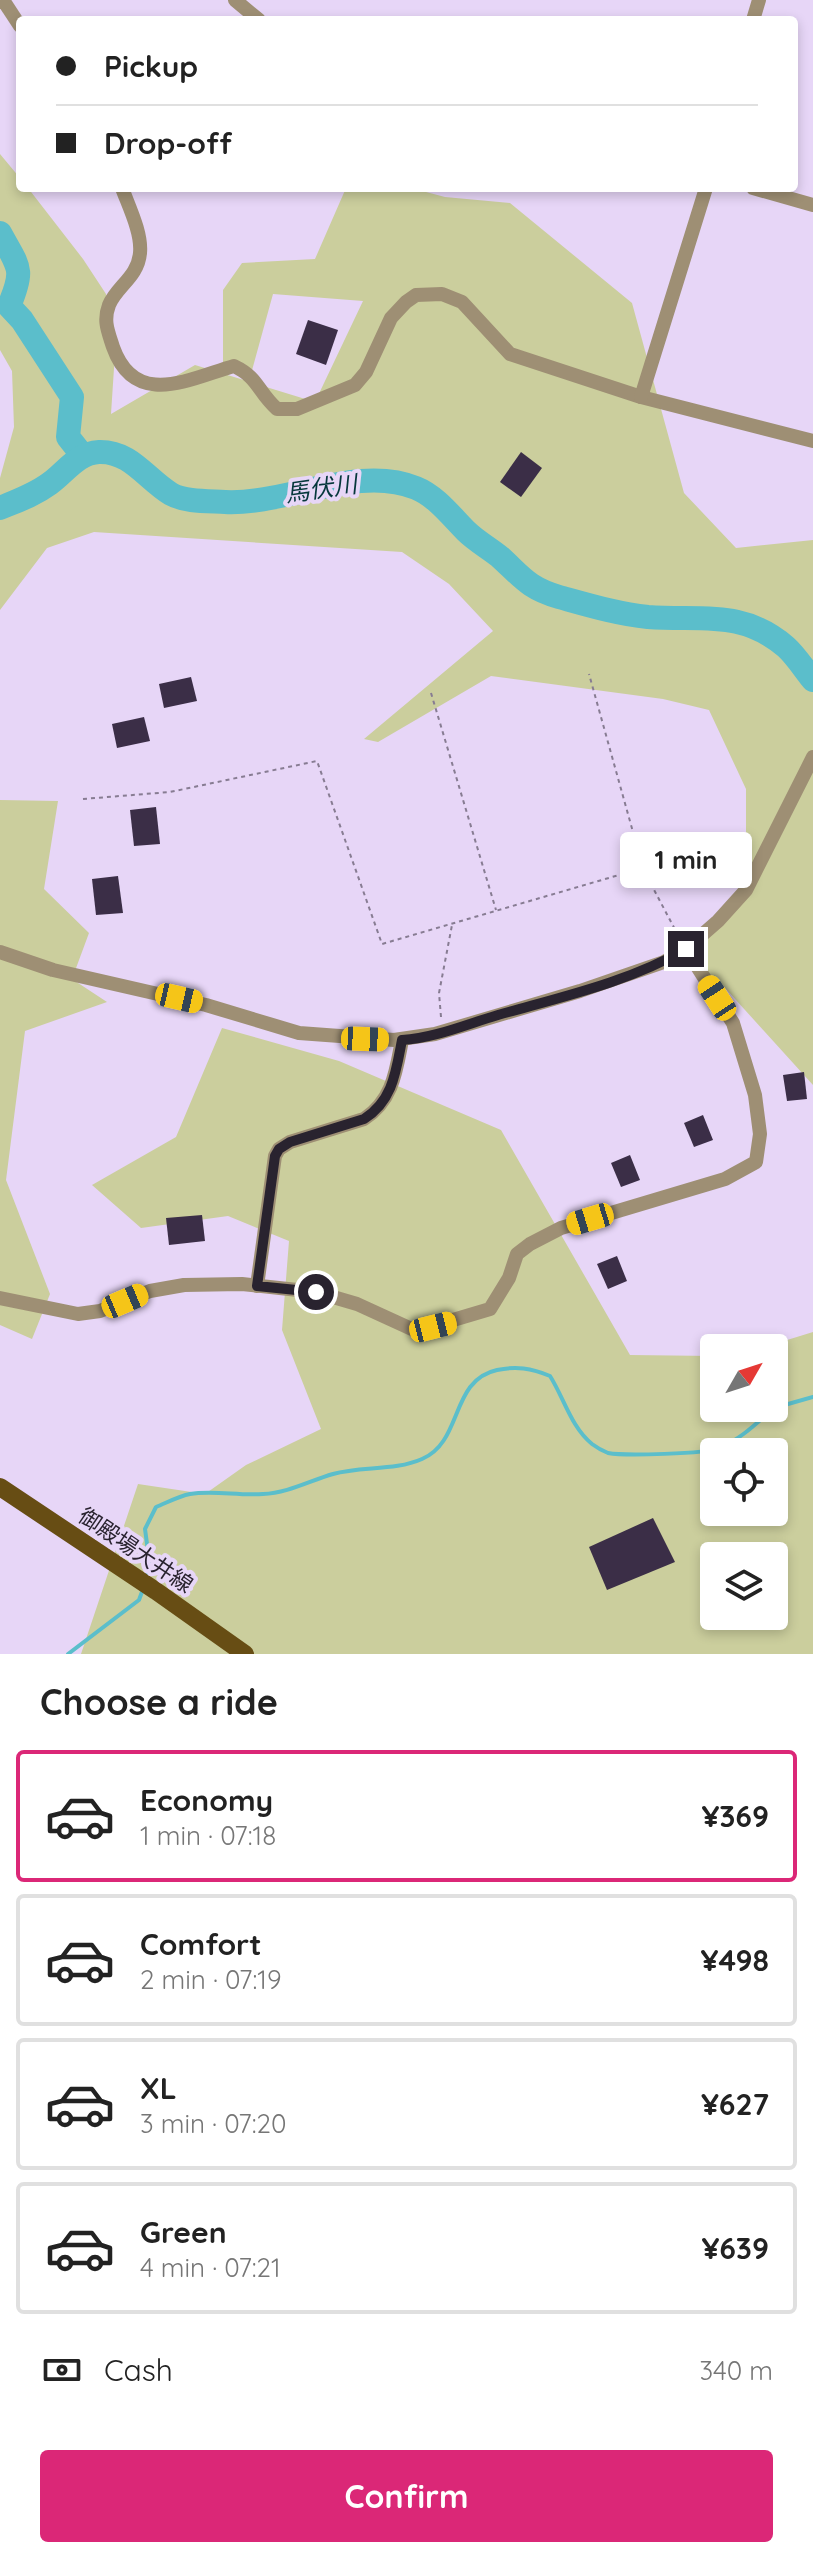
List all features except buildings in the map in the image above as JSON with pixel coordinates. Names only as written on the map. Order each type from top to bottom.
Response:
[{"type":"main road","name":"御殿場大井線","points":[[0,1487],[245,1654]]},
{"type":"street","points":[[3,0],[16,20]]},
{"type":"street","points":[[235,0],[254,16]]},
{"type":"street","points":[[123,192],[141,252],[135,273],[110,303],[104,322],[115,353],[141,383],[163,387],[234,366],[251,374],[265,398],[277,409],[297,409],[355,385],[366,372],[391,318],[406,302],[416,295],[442,294],[462,302],[510,354],[641,397],[813,441]]},
{"type":"street","points":[[641,397],[705,192]]},
{"type":"street","points":[[767,192],[813,205]]},
{"type":"street","points":[[0,952],[53,970],[206,1005],[299,1033],[402,1040],[442,1031],[580,991],[664,962],[686,949],[718,921],[746,890],[812,759]]},
{"type":"street","points":[[0,1298],[78,1314],[100,1311],[150,1291],[184,1285],[257,1286],[316,1292],[344,1300],[416,1331],[490,1309],[509,1278],[517,1254],[530,1244],[561,1228],[725,1179],[756,1162],[760,1134],[755,1095],[733,1023],[686,949]]},
{"type":"street","points":[[257,1286],[275,1156],[279,1149],[290,1142],[364,1119],[374,1112],[394,1081],[402,1040]]},
{"type":"path","points":[[589,674],[643,868],[686,949]]},
{"type":"path","points":[[431,693],[496,911]]},
{"type":"path","points":[[83,799],[170,792],[317,761],[382,944],[643,868]]},
{"type":"path","points":[[442,1031],[439,993],[452,923]]},
{"type":"green space","points":[[0,154],[16,173],[16,192],[31,192],[106,294],[115,353],[111,414],[195,365],[315,402],[363,301],[273,294],[251,374],[223,364],[223,290],[242,263],[315,259],[344,192],[426,192],[445,197],[510,203],[632,303],[684,493],[736,548],[813,540],[813,1085],[716,978],[684,960],[746,890],[746,789],[709,710],[663,699],[491,676],[378,742],[364,739],[493,631],[449,584],[402,552],[94,532],[47,548],[0,610],[0,478],[14,427],[12,371],[0,350]]},
{"type":"green space","points":[[0,800],[58,801],[44,889],[89,933],[72,979],[107,1002],[25,1031],[6,1180],[50,1294],[32,1339],[0,1325]]},
{"type":"green space","points":[[222,1028],[339,1061],[501,1130],[630,1355],[700,1356],[700,1422],[788,1422],[788,1340],[813,1332],[813,1654],[81,1654],[138,1484],[205,1494],[246,1465],[321,1429],[282,1330],[289,1241],[228,1216],[141,1228],[92,1185],[176,1137]]},
{"type":"waterway","name":"馬伏川","points":[[0,233],[18,268],[17,283],[9,306],[22,320],[72,397],[68,437],[83,456]]},
{"type":"waterway","name":"馬伏川","points":[[0,508],[25,498],[55,480],[84,456],[99,452],[120,456],[171,494],[197,501],[248,501],[346,483],[370,480],[394,482],[430,496],[470,535],[540,590],[626,614],[720,619],[753,627],[786,647],[813,680]]},
{"type":"waterway","points":[[147,1576],[150,1566],[145,1529],[156,1507],[190,1494],[272,1493],[333,1474],[401,1465],[422,1459],[435,1451],[444,1439],[471,1386],[482,1376],[497,1370],[524,1368],[550,1376],[585,1437],[608,1453],[665,1454],[711,1450],[727,1444],[758,1422]]},
{"type":"waterway","points":[[788,1404],[813,1397]]},
{"type":"waterway","points":[[68,1654],[139,1600],[143,1589]]},
{"type":"route","points":[[316,1292],[257,1286],[275,1156],[279,1149],[290,1142],[364,1119],[374,1112],[394,1081],[402,1040],[435,1034],[580,991],[664,962],[686,949]]}]
